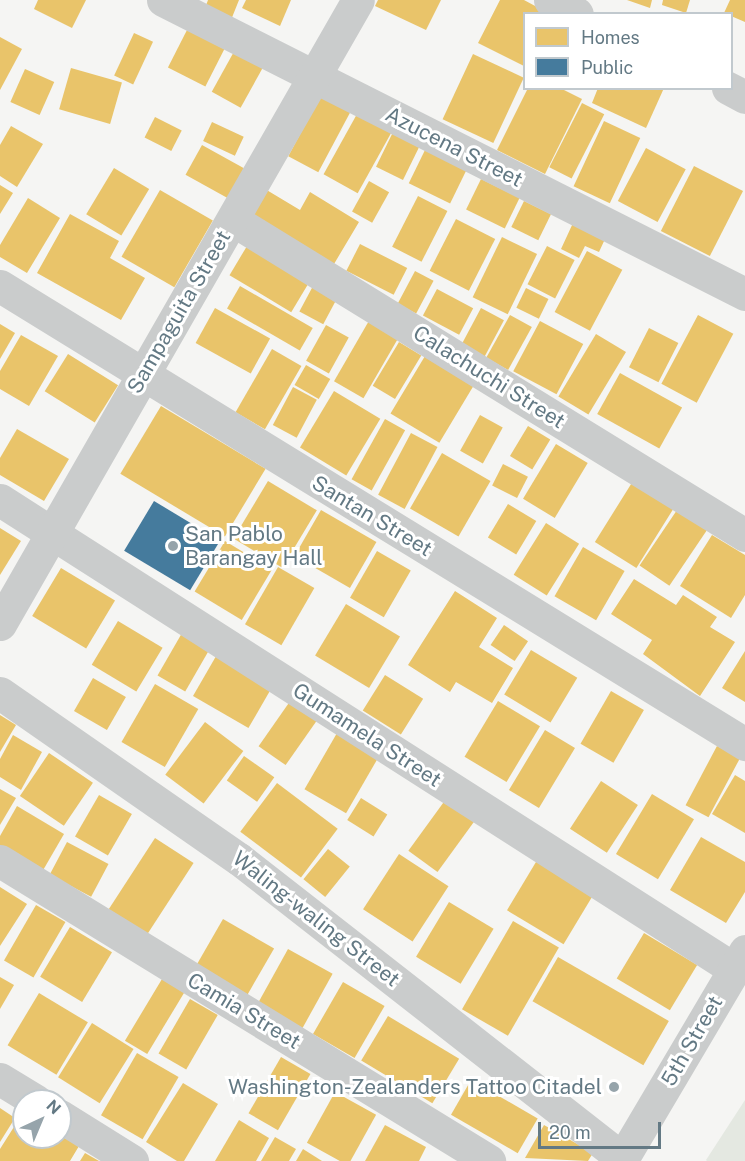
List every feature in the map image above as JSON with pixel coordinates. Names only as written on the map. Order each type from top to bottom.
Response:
[{"type":"street","name":"Azucena Street","points":[[163,0],[745,294]]},
{"type":"street","name":"Sampaguita Street","points":[[0,624],[54,534],[141,375],[233,220],[358,0]]},
{"type":"street","points":[[550,0],[573,12]]},
{"type":"street","name":"Calachuchi Street","points":[[233,220],[745,535]]},
{"type":"street","name":"Santan Street","points":[[0,286],[141,375],[745,744]]},
{"type":"street","name":"Gumamela Street","points":[[0,500],[740,960]]},
{"type":"street","name":"Waling-waling Street","points":[[0,693],[239,859],[621,1160]]},
{"type":"street","name":"Camia Street","points":[[0,861],[489,1161]]},
{"type":"street","name":"5th Street","points":[[621,1160],[740,960]]},
{"type":"street","points":[[0,1079],[16,1089]]},
{"type":"street","points":[[72,1124],[132,1161]]},
{"type":"shaded area","points":[[745,1100],[745,1161],[707,1161],[706,1160]]},
{"type":"building: Homes","points":[[38,0],[86,0],[72,28],[34,9]]},
{"type":"building: Homes","points":[[208,0],[239,0],[231,20],[205,8]]},
{"type":"building: Homes","points":[[246,0],[291,0],[280,26],[242,8]]},
{"type":"building: Homes","points":[[378,0],[441,0],[426,30],[375,6]]},
{"type":"building: Homes","points":[[500,0],[524,0],[546,12],[523,12],[523,66],[478,43]]},
{"type":"building: Homes","points":[[627,0],[652,0],[650,8]]},
{"type":"building: Homes","points":[[663,0],[690,0],[686,12],[662,5]]},
{"type":"building: Homes","points":[[730,0],[745,0],[745,22],[733,17],[733,12],[724,12]]},
{"type":"building: Homes","points":[[187,30],[224,49],[205,86],[168,67]]},
{"type":"building: Homes","points":[[134,33],[153,42],[133,84],[114,76]]},
{"type":"building: Homes","points":[[0,37],[22,49],[0,90]]},
{"type":"building: Homes","points":[[236,48],[265,64],[241,108],[212,92]]},
{"type":"building: Homes","points":[[473,54],[523,77],[493,143],[443,119]]},
{"type":"building: Homes","points":[[71,68],[122,83],[110,124],[59,109]]},
{"type":"building: Homes","points":[[25,69],[54,82],[40,115],[10,102]]},
{"type":"building: Homes","points":[[527,90],[564,90],[582,99],[545,174],[497,150]]},
{"type":"building: Homes","points":[[597,90],[663,90],[646,128],[592,103]]},
{"type":"building: Homes","points":[[323,91],[353,107],[318,172],[288,156]]},
{"type":"building: Homes","points":[[582,103],[604,114],[572,179],[549,167]]},
{"type":"building: Homes","points":[[357,114],[391,133],[358,193],[324,174]]},
{"type":"building: Homes","points":[[155,117],[182,131],[171,151],[145,137]]},
{"type":"building: Homes","points":[[604,121],[640,138],[610,203],[574,186]]},
{"type":"building: Homes","points":[[212,122],[244,137],[235,156],[203,141]]},
{"type":"building: Homes","points":[[11,126],[43,144],[17,187],[0,176],[0,145]]},
{"type":"building: Homes","points":[[394,130],[421,143],[403,180],[376,167]]},
{"type":"building: Homes","points":[[202,145],[244,168],[227,198],[186,175]]},
{"type":"building: Homes","points":[[646,148],[686,169],[658,222],[618,201]]},
{"type":"building: Homes","points":[[425,150],[466,170],[450,203],[409,183]]},
{"type":"building: Homes","points":[[694,166],[743,191],[710,256],[661,231]]},
{"type":"building: Homes","points":[[114,168],[149,189],[121,235],[86,214]]},
{"type":"building: Homes","points":[[481,179],[520,198],[505,228],[466,210]]},
{"type":"building: Homes","points":[[369,181],[389,192],[372,223],[352,212]]},
{"type":"building: Homes","points":[[0,185],[13,193],[0,214]]},
{"type":"building: Homes","points":[[265,189],[300,210],[310,192],[359,222],[334,264],[250,214]]},
{"type":"building: Homes","points":[[160,190],[213,220],[174,287],[122,257]]},
{"type":"building: Homes","points":[[418,196],[447,211],[422,262],[392,247]]},
{"type":"building: Homes","points":[[28,198],[60,218],[27,273],[0,257],[0,245]]},
{"type":"building: Homes","points":[[524,201],[551,214],[538,240],[511,227]]},
{"type":"building: Homes","points":[[70,214],[119,241],[110,258],[145,278],[121,320],[37,273]]},
{"type":"building: Homes","points":[[456,219],[495,239],[469,291],[430,271]]},
{"type":"building: Homes","points":[[573,223],[605,239],[599,252],[585,246],[579,258],[561,249]]},
{"type":"building: Homes","points":[[502,237],[537,254],[508,314],[473,297]]},
{"type":"building: Homes","points":[[360,244],[407,268],[394,295],[346,271]]},
{"type":"building: Homes","points":[[247,246],[309,283],[291,312],[229,275]]},
{"type":"building: Homes","points":[[547,246],[575,260],[555,298],[527,284]]},
{"type":"building: Homes","points":[[587,251],[622,270],[590,331],[555,312]]},
{"type":"building: Homes","points":[[415,271],[434,281],[416,314],[398,304]]},
{"type":"building: Homes","points":[[240,286],[313,328],[300,351],[227,309]]},
{"type":"building: Homes","points":[[313,286],[337,299],[323,324],[299,312]]},
{"type":"building: Homes","points":[[526,288],[548,299],[539,319],[516,308]]},
{"type":"building: Homes","points":[[437,289],[473,308],[459,335],[423,315]]},
{"type":"building: Homes","points":[[215,308],[270,339],[251,374],[196,343]]},
{"type":"building: Homes","points":[[481,308],[504,320],[484,357],[461,345]]},
{"type":"building: Homes","points":[[510,315],[532,327],[508,370],[486,358]]},
{"type":"building: Homes","points":[[698,315],[733,334],[697,403],[661,384]]},
{"type":"building: Homes","points":[[370,319],[399,336],[363,398],[334,381]]},
{"type":"building: Homes","points":[[540,321],[583,344],[557,394],[513,371]]},
{"type":"building: Homes","points":[[0,324],[15,333],[0,359]]},
{"type":"building: Homes","points":[[326,325],[349,338],[329,373],[306,361]]},
{"type":"building: Homes","points":[[649,328],[678,343],[658,382],[629,367]]},
{"type":"building: Homes","points":[[596,334],[626,352],[588,415],[558,397]]},
{"type":"building: Homes","points":[[21,335],[58,356],[29,406],[0,389],[0,371]]},
{"type":"building: Homes","points":[[399,342],[421,355],[395,399],[373,386]]},
{"type":"building: Homes","points":[[272,349],[301,366],[265,429],[236,412]]},
{"type":"building: Homes","points":[[68,354],[118,385],[95,423],[45,391]]},
{"type":"building: Homes","points":[[425,356],[474,385],[439,443],[390,413]]},
{"type":"building: Homes","points":[[306,365],[330,379],[319,399],[294,385]]},
{"type":"building: Homes","points":[[620,373],[682,407],[659,449],[597,414]]},
{"type":"building: Homes","points":[[293,387],[317,400],[297,438],[273,425]]},
{"type":"building: Homes","points":[[334,391],[380,419],[346,475],[300,448]]},
{"type":"building: Homes","points":[[161,406],[266,469],[225,537],[120,474]]},
{"type":"building: Homes","points":[[480,415],[503,428],[483,463],[460,451]]},
{"type":"building: Homes","points":[[385,419],[405,430],[372,490],[352,479]]},
{"type":"building: Homes","points":[[528,426],[550,439],[532,469],[510,456]]},
{"type":"building: Homes","points":[[17,429],[69,459],[44,501],[0,475],[0,458]]},
{"type":"building: Homes","points":[[411,433],[437,447],[405,509],[378,495]]},
{"type":"building: Homes","points":[[556,444],[588,463],[555,518],[523,499]]},
{"type":"building: Homes","points":[[442,453],[490,481],[458,536],[410,508]]},
{"type":"building: Homes","points":[[503,464],[528,477],[517,498],[492,485]]},
{"type":"building: Homes","points":[[268,481],[317,510],[282,568],[233,538]]},
{"type":"building: Homes","points":[[633,481],[675,507],[636,568],[595,542]]},
{"type":"building: Homes","points":[[508,504],[536,521],[516,554],[488,537]]},
{"type":"building: Homes","points":[[321,510],[376,542],[350,588],[294,556]]},
{"type":"building: Homes","points":[[677,510],[707,530],[669,586],[640,566]]},
{"type":"building: Homes","points":[[546,523],[579,544],[547,595],[514,575]]},
{"type":"building: Homes","points":[[0,528],[21,541],[0,575]]},
{"type":"building: Homes","points":[[712,535],[745,555],[745,595],[731,618],[680,586]]},
{"type":"building: Homes","points":[[225,541],[272,569],[242,620],[195,592]]},
{"type":"building: Homes","points":[[583,547],[625,571],[596,620],[554,596]]},
{"type":"building: Homes","points":[[377,551],[411,570],[384,617],[350,598]]},
{"type":"building: Homes","points":[[278,567],[314,588],[281,645],[245,624]]},
{"type":"building: Homes","points":[[61,568],[115,600],[86,648],[32,616]]},
{"type":"building: Homes","points":[[634,579],[676,605],[683,595],[717,617],[710,627],[735,642],[700,696],[643,654],[652,640],[611,614]]},
{"type":"building: Homes","points":[[455,591],[497,618],[479,647],[513,668],[492,703],[456,682],[450,692],[408,665]]},
{"type":"building: Homes","points":[[346,604],[400,636],[369,688],[315,655]]},
{"type":"building: Homes","points":[[118,621],[163,648],[136,691],[92,665]]},
{"type":"building: Homes","points":[[504,625],[528,641],[515,661],[491,645]]},
{"type":"building: Homes","points":[[182,633],[210,649],[185,691],[158,675]]},
{"type":"building: Homes","points":[[531,650],[577,678],[551,722],[504,695]]},
{"type":"building: Homes","points":[[219,651],[274,683],[248,728],[193,696]]},
{"type":"building: Homes","points":[[745,651],[745,702],[722,688]]},
{"type":"building: Homes","points":[[385,675],[423,699],[401,734],[363,711]]},
{"type":"building: Homes","points":[[93,678],[126,697],[107,730],[74,711]]},
{"type":"building: Homes","points":[[155,684],[198,709],[165,767],[122,742]]},
{"type":"building: Homes","points":[[611,691],[644,710],[613,763],[580,744]]},
{"type":"building: Homes","points":[[293,697],[320,716],[286,765],[259,746]]},
{"type":"building: Homes","points":[[498,701],[540,726],[507,782],[465,757]]},
{"type":"building: Homes","points":[[0,715],[16,725],[0,752]]},
{"type":"building: Homes","points":[[205,722],[243,751],[204,804],[165,775]]},
{"type":"building: Homes","points":[[545,730],[575,748],[539,808],[509,790]]},
{"type":"building: Homes","points":[[337,733],[379,757],[346,813],[304,789]]},
{"type":"building: Homes","points":[[13,735],[42,752],[21,790],[0,777],[0,759]]},
{"type":"building: Homes","points":[[717,746],[740,758],[709,817],[686,805]]},
{"type":"building: Homes","points":[[49,753],[93,783],[64,826],[20,796]]},
{"type":"building: Homes","points":[[244,756],[274,777],[257,802],[227,781]]},
{"type":"building: Homes","points":[[735,775],[745,781],[745,833],[712,814]]},
{"type":"building: Homes","points":[[601,781],[638,805],[607,853],[570,829]]},
{"type":"building: Homes","points":[[277,783],[338,829],[301,877],[240,832]]},
{"type":"building: Homes","points":[[0,789],[16,798],[0,825]]},
{"type":"building: Homes","points":[[652,794],[694,819],[658,879],[616,854]]},
{"type":"building: Homes","points":[[99,795],[132,814],[108,856],[75,837]]},
{"type":"building: Homes","points":[[361,798],[387,814],[374,836],[347,820]]},
{"type":"building: Homes","points":[[446,799],[475,820],[438,872],[408,851]]},
{"type":"building: Homes","points":[[17,806],[64,834],[42,872],[0,848],[0,836]]},
{"type":"building: Homes","points":[[701,837],[745,862],[745,892],[726,923],[670,890]]},
{"type":"building: Homes","points":[[155,838],[194,863],[147,934],[109,909]]},
{"type":"building: Homes","points":[[67,842],[108,864],[91,897],[50,875]]},
{"type":"building: Homes","points":[[328,849],[350,867],[325,897],[303,879]]},
{"type":"building: Homes","points":[[542,852],[599,886],[564,944],[507,910]]},
{"type":"building: Homes","points":[[399,854],[448,886],[413,941],[363,909]]},
{"type":"building: Homes","points":[[0,887],[27,904],[0,946]]},
{"type":"building: Homes","points":[[449,902],[494,929],[461,984],[416,957]]},
{"type":"building: Homes","points":[[36,905],[65,922],[33,977],[4,960]]},
{"type":"building: Homes","points":[[223,919],[274,948],[248,994],[196,965]]},
{"type":"building: Homes","points":[[513,921],[559,947],[508,1036],[462,1009]]},
{"type":"building: Homes","points":[[70,927],[112,952],[82,1002],[40,977]]},
{"type":"building: Homes","points":[[644,933],[697,965],[670,1010],[617,978]]},
{"type":"building: Homes","points":[[288,949],[333,974],[303,1028],[258,1003]]},
{"type":"building: Homes","points":[[558,957],[669,1021],[643,1065],[532,1001]]},
{"type":"building: Homes","points":[[0,977],[14,985],[0,1009]]},
{"type":"building: Homes","points":[[162,979],[184,992],[147,1054],[125,1041]]},
{"type":"building: Homes","points":[[343,982],[385,1006],[355,1058],[313,1034]]},
{"type":"building: Homes","points":[[39,993],[88,1022],[56,1075],[8,1045]]},
{"type":"building: Homes","points":[[190,999],[218,1015],[186,1070],[159,1054]]},
{"type":"building: Homes","points":[[388,1016],[459,1059],[432,1103],[361,1061]]},
{"type":"building: Homes","points":[[92,1023],[134,1049],[100,1103],[58,1077]]},
{"type":"building: Homes","points":[[137,1053],[179,1077],[143,1139],[101,1115]]},
{"type":"building: Homes","points":[[281,1057],[310,1074],[278,1130],[248,1113]]},
{"type":"building: Homes","points":[[471,1080],[538,1118],[518,1153],[451,1115]]},
{"type":"building: Homes","points":[[183,1083],[218,1104],[184,1161],[177,1161],[146,1142]]},
{"type":"building: Homes","points":[[335,1092],[376,1115],[350,1161],[340,1161],[307,1143]]},
{"type":"building: Homes","points":[[0,1108],[12,1116],[12,1123],[0,1142]]},
{"type":"building: Homes","points":[[239,1120],[269,1138],[256,1161],[215,1161]]},
{"type":"building: Homes","points":[[385,1125],[426,1147],[419,1161],[365,1161]]},
{"type":"building: Homes","points":[[544,1125],[593,1153],[588,1161],[525,1158]]},
{"type":"building: Homes","points":[[12,1130],[12,1149],[72,1149],[72,1142],[79,1146],[70,1161],[0,1161],[0,1149]]},
{"type":"building: Homes","points":[[275,1137],[296,1149],[289,1161],[261,1161]]},
{"type":"building: Homes","points":[[303,1149],[322,1161],[296,1161]]},
{"type":"building: Homes","points":[[85,1153],[99,1161],[80,1161]]},
{"type":"building: Public","name":"San Pablo Barangay Hall","points":[[154,501],[220,541],[190,590],[124,551]]},
{"type":"place","name":"San Pablo Barangay Hall","points":[[173,546]]},
{"type":"place","name":"Washington-Zealanders Tattoo Citadel","points":[[614,1087]]}]
